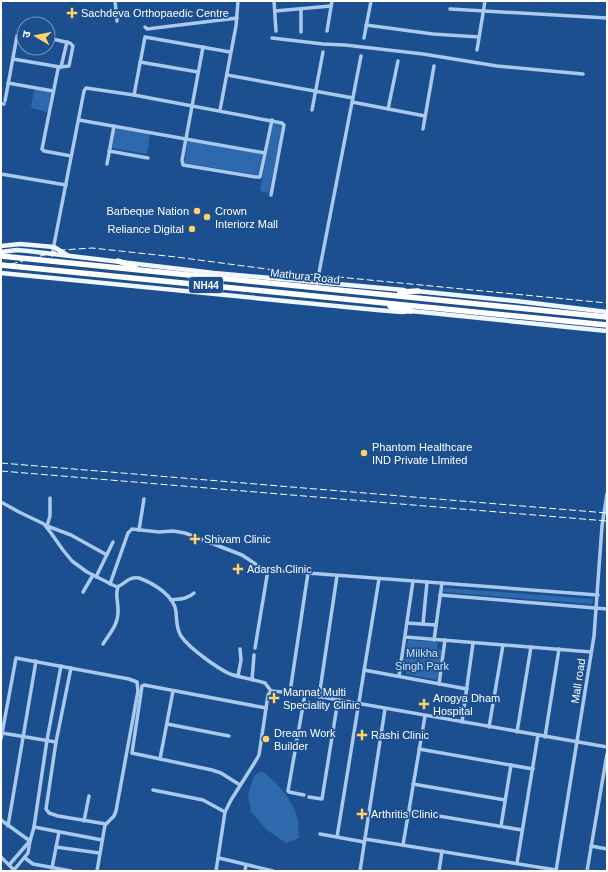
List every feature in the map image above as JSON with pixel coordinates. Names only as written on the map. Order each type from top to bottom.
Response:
[{"type":"highway","name":"Mathura Road","points":[[1,256],[78,265],[146,270],[386,294],[607,312]]},
{"type":"highway","points":[[118,261],[146,270]]},
{"type":"highway","name":"Mathura Road","points":[[1,265],[376,302],[411,308],[607,325]]},
{"type":"highway","points":[[386,294],[418,291]]},
{"type":"main road","points":[[1,246],[28,245],[54,247],[69,256]]},
{"type":"main road","points":[[1,252],[16,250],[208,272],[418,291],[607,312]]},
{"type":"main road","points":[[1,272],[377,310],[402,312],[411,308],[544,325],[606,331]]},
{"type":"street","points":[[115,1],[117,21]]},
{"type":"street","points":[[220,110],[237,18],[238,1]]},
{"type":"street","points":[[274,1],[276,31]]},
{"type":"street","points":[[327,31],[332,1]]},
{"type":"street","points":[[364,38],[371,1]]},
{"type":"street","points":[[477,50],[485,1]]},
{"type":"street","points":[[275,11],[331,6]]},
{"type":"street","points":[[301,32],[302,9]]},
{"type":"street","points":[[450,9],[607,18]]},
{"type":"street","points":[[144,27],[147,29],[237,18]]},
{"type":"street","points":[[366,25],[433,34],[479,37]]},
{"type":"street","points":[[134,95],[145,37],[230,52]]},
{"type":"street","points":[[272,38],[423,54],[497,66],[583,74]]},
{"type":"street","points":[[13,59],[60,67],[69,66],[73,45],[56,40]]},
{"type":"street","points":[[3,103],[16,42]]},
{"type":"street","points":[[67,42],[60,67],[58,69],[42,149],[44,151],[71,156]]},
{"type":"street","points":[[202,47],[182,162],[184,165],[259,177],[261,175],[272,120]]},
{"type":"street","points":[[312,110],[323,52]]},
{"type":"street","points":[[317,283],[361,56]]},
{"type":"street","points":[[388,109],[398,61]]},
{"type":"street","points":[[140,62],[198,72]]},
{"type":"street","points":[[423,129],[434,66]]},
{"type":"street","points":[[227,75],[316,92],[425,116]]},
{"type":"street","points":[[8,83],[53,91]]},
{"type":"street","points":[[52,255],[78,120],[84,91],[86,88],[192,105],[281,122],[284,125],[271,195]]},
{"type":"street","points":[[78,120],[265,153]]},
{"type":"street","points":[[107,164],[114,126]]},
{"type":"street","points":[[110,151],[148,158]]},
{"type":"street","points":[[1,174],[66,186]]},
{"type":"street","name":"Mall road","points":[[556,870],[597,608],[602,526],[607,494]]},
{"type":"street","points":[[50,498],[50,513],[47,526],[67,556],[80,568],[118,587]]},
{"type":"street","points":[[139,530],[144,499]]},
{"type":"street","points":[[1,502],[47,526],[71,535],[107,555]]},
{"type":"street","points":[[110,584],[128,533],[132,529],[159,532],[176,531],[185,533],[237,553],[268,570],[598,595]]},
{"type":"street","points":[[83,592],[107,555],[113,542]]},
{"type":"street","points":[[255,648],[268,570]]},
{"type":"street","points":[[290,692],[308,573]]},
{"type":"street","points":[[319,697],[337,576]]},
{"type":"street","points":[[102,644],[117,622],[118,607],[116,594],[118,587],[128,579],[136,577],[140,578],[164,592],[171,600],[176,610],[178,628],[183,638],[196,650],[221,669],[238,676],[265,683],[271,691]]},
{"type":"street","points":[[337,837],[357,704],[379,579]]},
{"type":"street","points":[[399,676],[413,581]]},
{"type":"street","points":[[423,624],[427,582]]},
{"type":"street","points":[[434,640],[442,584]]},
{"type":"street","points":[[171,600],[190,596],[194,593]]},
{"type":"street","points":[[440,595],[607,609]]},
{"type":"street","points":[[407,623],[436,625]]},
{"type":"street","points":[[405,637],[591,652]]},
{"type":"street","points":[[439,684],[445,640]]},
{"type":"street","points":[[462,722],[473,643]]},
{"type":"street","points":[[489,727],[503,645]]},
{"type":"street","points":[[517,732],[531,647]]},
{"type":"street","points":[[238,676],[241,660],[240,649]]},
{"type":"street","points":[[545,737],[559,649]]},
{"type":"street","points":[[252,680],[254,655]]},
{"type":"street","points":[[1,739],[15,660],[17,658],[136,682],[138,691],[116,812],[112,820],[106,824],[99,853],[97,871]]},
{"type":"street","points":[[8,826],[36,661]]},
{"type":"street","points":[[2,860],[15,871],[26,858],[29,850],[34,827],[47,740],[62,666]]},
{"type":"street","points":[[71,668],[56,742],[46,809],[58,816],[106,824]]},
{"type":"street","points":[[364,670],[466,688]]},
{"type":"street","points":[[240,785],[216,772],[131,752],[141,687],[144,686],[266,708]]},
{"type":"street","points":[[160,759],[173,691]]},
{"type":"street","points":[[271,691],[305,694],[607,747]]},
{"type":"street","points":[[216,871],[225,812],[259,755],[268,695],[271,691]]},
{"type":"street","points":[[304,795],[288,791],[305,694]]},
{"type":"street","points":[[309,797],[322,799],[338,700]]},
{"type":"street","points":[[360,871],[386,709]]},
{"type":"street","points":[[404,845],[424,716]]},
{"type":"street","points":[[167,724],[229,736]]},
{"type":"street","points":[[2,733],[56,742]]},
{"type":"street","points":[[516,863],[538,735]]},
{"type":"street","points":[[419,749],[532,769]]},
{"type":"street","points":[[587,871],[605,782],[607,754]]},
{"type":"street","points":[[501,826],[511,765]]},
{"type":"street","points":[[413,784],[505,800]]},
{"type":"street","points":[[153,790],[203,800],[225,812]]},
{"type":"street","points":[[84,820],[89,796]]},
{"type":"street","points":[[409,811],[522,830]]},
{"type":"street","points":[[1,820],[30,841]]},
{"type":"street","points":[[34,827],[102,840]]},
{"type":"street","points":[[52,868],[59,832]]},
{"type":"street","points":[[320,834],[364,841],[404,845],[556,870]]},
{"type":"street","points":[[9,865],[30,841]]},
{"type":"street","points":[[592,846],[607,849]]},
{"type":"street","points":[[56,847],[99,853]]},
{"type":"street","points":[[439,871],[442,851]]},
{"type":"street","points":[[26,858],[33,864],[71,871]]},
{"type":"street","points":[[219,858],[273,871]]},
{"type":"street","points":[[245,871],[246,864]]},
{"type":"green space","points":[[34,89],[51,92],[48,112],[31,108]]},
{"type":"green space","points":[[273,123],[282,125],[269,193],[260,191]]},
{"type":"green space","points":[[115,129],[150,134],[147,154],[112,148]]},
{"type":"green space","points":[[188,141],[262,154],[259,175],[184,163]]},
{"type":"green space","points":[[444,588],[593,599],[592,604],[443,592]]},
{"type":"green space","name":"Milkha Singh Park","points":[[408,640],[438,642],[437,649],[442,650],[437,680],[406,674],[407,669],[403,668]]},
{"type":"green space","points":[[261,771],[272,779],[288,797],[292,804],[298,819],[299,838],[286,843],[267,830],[251,812],[248,794],[254,776]]},
{"type":"railway","points":[[1,267],[62,250],[92,248],[176,257],[297,273],[607,303]]},
{"type":"railway","points":[[1,463],[607,513]]},
{"type":"railway","points":[[1,471],[607,521]]},
{"type":"place","name":"Sachdeva Orthopaedic Centre","points":[[72,13]]},
{"type":"place","name":"Barbeque Nation","points":[[197,211]]},
{"type":"place","name":"Crown Interiorz Mall","points":[[207,217]]},
{"type":"place","name":"Reliance Digital","points":[[192,229]]},
{"type":"place","name":"Phantom Healthcare IND Private LImited","points":[[364,453]]},
{"type":"place","name":"Shivam Clinic","points":[[195,539]]},
{"type":"place","name":"Adarsh Clinic","points":[[238,569]]},
{"type":"place","name":"Mannat Multi Speciality Clinic","points":[[274,698]]},
{"type":"place","name":"Arogya Dham Hospital","points":[[424,704]]},
{"type":"place","name":"Rashi Clinic","points":[[362,735]]},
{"type":"place","name":"Dream Work Builder","points":[[266,739]]},
{"type":"place","name":"Arthritis Clinic","points":[[362,814]]}]
